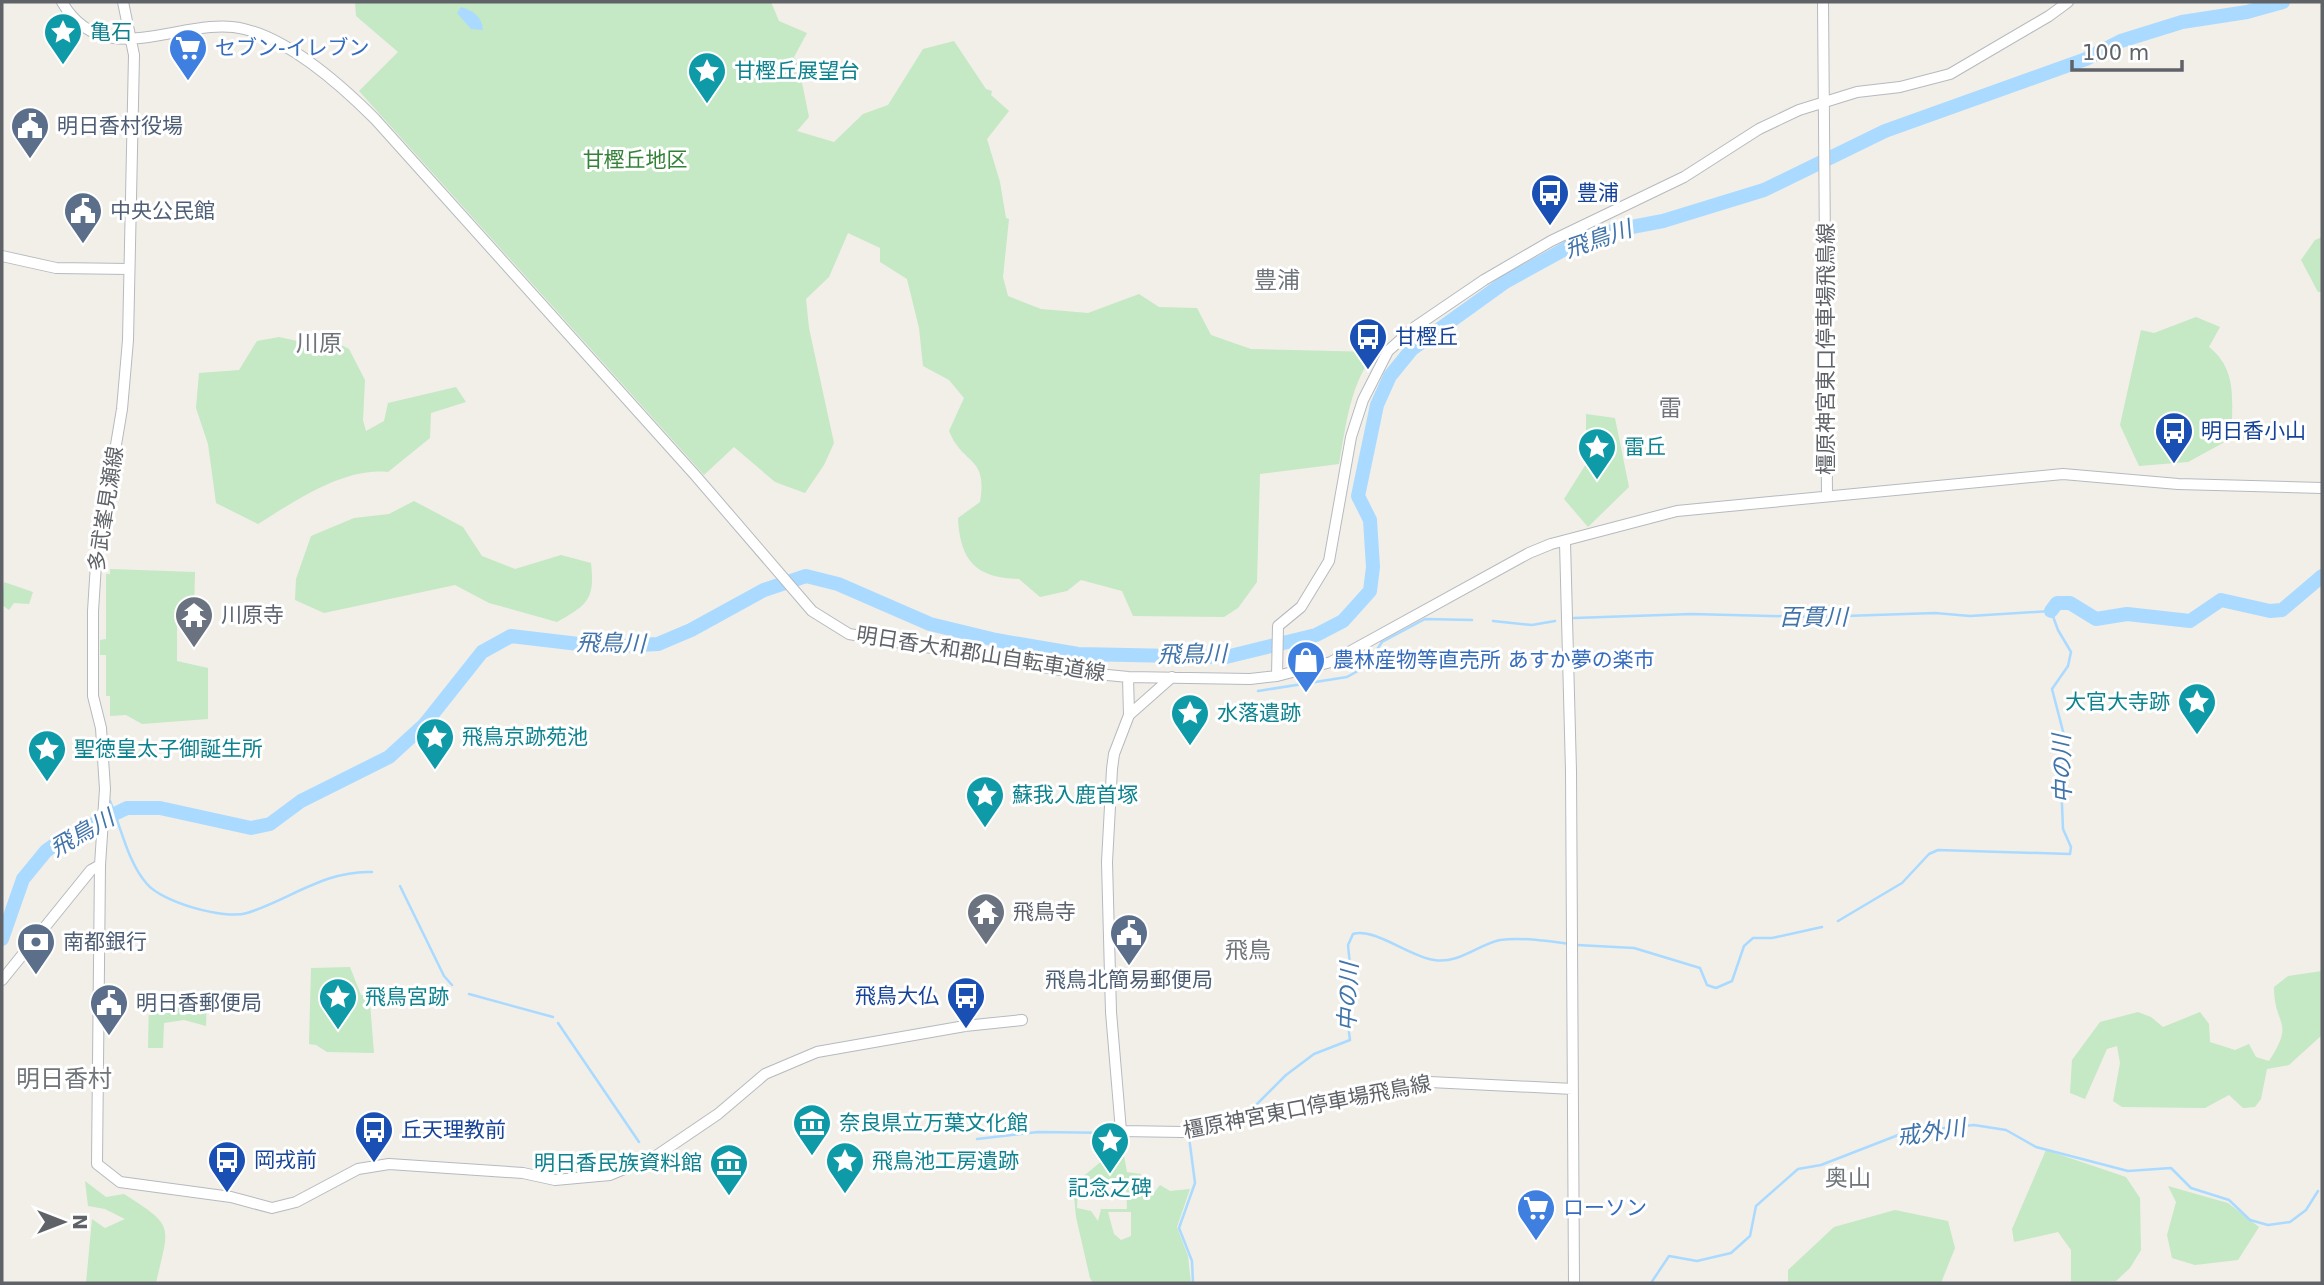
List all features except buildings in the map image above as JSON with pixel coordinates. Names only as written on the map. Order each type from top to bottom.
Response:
[{"type":"main road","points":[[62,2],[83,25],[97,32],[132,40]]},
{"type":"main road","name":"多武峯見瀬線","points":[[123,2],[132,40],[135,95],[130,269],[122,409],[94,588],[93,696],[104,760],[100,865],[97,1164],[120,1182],[231,1198],[272,1208],[296,1202],[358,1169],[390,1164],[523,1173],[555,1180],[610,1175],[656,1156],[718,1114],[765,1074],[817,1052],[965,1026],[1022,1020]]},
{"type":"main road","name":"橿原神宮東口停車場飛鳥線","points":[[1277,676],[1331,662],[1528,553],[1677,511],[1827,495],[1823,2]]},
{"type":"main road","points":[[1128,677],[1250,679],[1277,676],[1278,626],[1307,599],[1329,561],[1352,437],[1363,400],[1388,351],[1438,309],[1551,241],[1684,177],[1759,129],[1825,102],[1951,74],[2068,2]]},
{"type":"main road","name":"明日香大和郡山自転車道線","points":[[132,40],[206,27],[243,28],[271,40],[326,75],[375,119],[812,611],[849,634],[961,655],[1128,677]]},
{"type":"main road","points":[[2,256],[56,268],[130,269]]},
{"type":"main road","points":[[1827,495],[2063,474],[2180,484],[2322,488]]},
{"type":"main road","points":[[1565,542],[1571,735],[1574,1283]]},
{"type":"main road","name":"橿原神宮東口停車場飛鳥線","points":[[1128,677],[1129,715],[1114,754],[1107,862],[1111,1012],[1121,1131],[1184,1132],[1244,1116],[1430,1082],[1573,1089]]},
{"type":"main road","points":[[1129,715],[1172,677]]},
{"type":"main road","points":[[2,980],[91,870],[100,865]]},
{"type":"green space","name":"甘樫丘地区","points":[[355,2],[771,2],[779,21],[807,33],[794,57],[799,68],[809,117],[797,131],[834,142],[863,114],[888,105],[923,49],[954,41],[986,89],[992,91],[991,95],[1009,111],[987,139],[1000,182],[1006,218],[1009,219],[1003,277],[1008,296],[1041,309],[1088,313],[1139,294],[1159,307],[1197,308],[1211,335],[1251,349],[1376,352],[1360,377],[1355,391],[1339,464],[1260,474],[1257,582],[1238,608],[1224,617],[1133,616],[1122,591],[1081,580],[1067,591],[1040,597],[1019,579],[1004,578],[981,571],[967,556],[959,533],[958,518],[980,502],[982,487],[977,468],[949,431],[964,398],[949,380],[923,366],[919,328],[907,279],[880,262],[880,248],[848,233],[829,277],[806,299],[809,328],[834,443],[824,465],[805,493],[775,482],[734,447],[704,475],[359,91],[398,52],[356,16]]},
{"type":"green space","points":[[2322,237],[2322,292],[2318,292],[2301,260],[2315,240]]},
{"type":"green space","points":[[2196,317],[2220,327],[2209,347],[2219,356],[2229,377],[2232,438],[2188,462],[2139,466],[2120,425],[2141,330],[2154,333]]},
{"type":"green space","points":[[324,336],[349,349],[365,380],[363,420],[366,431],[384,421],[388,403],[456,387],[466,402],[431,413],[430,438],[388,472],[371,472],[337,480],[258,524],[216,503],[208,444],[196,408],[199,373],[239,370],[257,341],[279,337],[302,342]]},
{"type":"green space","points":[[1586,414],[1615,418],[1629,487],[1588,527],[1564,499],[1586,464]]},
{"type":"green space","points":[[414,501],[463,527],[482,556],[515,569],[561,555],[591,563],[592,585],[587,600],[576,611],[557,622],[489,603],[455,585],[324,613],[295,600],[296,579],[311,536],[354,518],[389,514]]},
{"type":"green space","points":[[110,569],[195,572],[194,613],[177,625],[177,661],[208,668],[208,719],[142,724],[126,715],[110,716],[110,696],[106,696],[106,655],[100,655],[100,640],[106,639],[106,574],[110,574]]},
{"type":"green space","points":[[4,582],[33,592],[29,604],[14,603],[9,610],[2,605]]},
{"type":"green space","points":[[350,967],[361,995],[367,996],[370,1003],[374,1053],[327,1052],[309,1044],[311,968]]},
{"type":"green space","points":[[2322,971],[2322,1035],[2289,1065],[2267,1069],[2261,1099],[2255,1107],[2243,1108],[2229,1095],[2205,1108],[2122,1107],[2113,1101],[2120,1063],[2117,1046],[2107,1049],[2085,1099],[2070,1093],[2072,1060],[2100,1022],[2138,1012],[2151,1017],[2163,1027],[2200,1012],[2209,1024],[2210,1042],[2235,1050],[2249,1044],[2256,1057],[2269,1061],[2277,1048],[2282,1030],[2274,987],[2288,976]]},
{"type":"green space","points":[[175,998],[207,998],[206,1026],[184,1020],[164,1023],[163,1048],[148,1048],[149,1002]]},
{"type":"green space","points":[[1116,1149],[1123,1150],[1127,1172],[1141,1174],[1141,1193],[1153,1194],[1160,1185],[1170,1191],[1190,1189],[1177,1227],[1188,1256],[1191,1283],[1093,1283],[1076,1217],[1073,1185]],"holes":[[[1126,1185],[1127,1209],[1101,1209],[1098,1221],[1091,1211],[1077,1208],[1078,1186],[1090,1191],[1097,1186]],[[1108,1212],[1131,1212],[1131,1236],[1121,1240],[1114,1234]]]},
{"type":"green space","points":[[2046,1150],[2126,1177],[2140,1198],[2141,1250],[2130,1268],[2116,1281],[2071,1283],[2071,1250],[2058,1232],[2014,1242],[2012,1229]]},
{"type":"green space","points":[[85,1181],[106,1197],[124,1194],[160,1221],[165,1238],[156,1283],[86,1283],[92,1219],[105,1228],[125,1219],[105,1209],[88,1206]]},
{"type":"green space","points":[[2168,1186],[2228,1203],[2259,1227],[2238,1260],[2195,1265],[2172,1258],[2167,1235],[2176,1202]]},
{"type":"green space","points":[[1895,1210],[1948,1221],[1955,1248],[1941,1283],[1788,1283],[1788,1270],[1834,1227]]},
{"type":"water","points":[[461,7],[476,15],[483,30],[471,29],[457,13]]},
{"type":"waterway","name":"飛鳥川","points":[[2,939],[23,879],[46,851],[64,838],[127,808],[160,808],[251,828],[270,824],[301,801],[389,757],[424,725],[482,652],[511,636],[604,647],[658,644],[691,630],[764,590],[806,576],[838,584],[930,624],[996,640],[1078,654],[1226,657],[1316,635],[1343,621],[1370,591],[1373,567],[1370,520],[1358,496],[1377,405],[1390,376],[1412,349],[1505,282],[1576,243],[1616,230],[1663,221],[1764,190],[1885,131],[2086,59],[2121,41],[2182,22],[2247,12],[2283,2]]},
{"type":"waterway","name":"中の川","points":[[2051,611],[2057,603],[2070,603],[2096,619],[2127,614],[2190,621],[2221,600],[2270,611],[2282,610],[2322,576]]},
{"type":"waterway","name":"中の川","points":[[1574,618],[1692,614],[1815,617],[1935,613],[1970,616],[2051,611],[2071,652],[2068,666],[2052,689],[2065,739],[2061,780],[2063,829],[2071,847],[2070,854],[1938,850],[1929,854],[1902,883],[1838,921]]},
{"type":"waterway","name":"百貫川","points":[[1258,691],[1347,677],[1365,667],[1382,642],[1425,619],[1472,620]]},
{"type":"waterway","name":"百貫川","points":[[1493,621],[1532,625],[1555,621]]},
{"type":"waterway","points":[[110,801],[130,855],[147,884],[166,897],[194,908],[224,914],[247,913],[323,881],[372,872]]},
{"type":"waterway","points":[[400,886],[444,976],[452,985]]},
{"type":"waterway","name":"中の川","points":[[1577,945],[1634,948],[1700,968],[1707,985],[1716,988],[1732,981],[1744,946],[1753,938],[1772,938],[1822,927]]},
{"type":"waterway","name":"中の川","points":[[1250,1111],[1286,1075],[1314,1054],[1350,1040],[1344,995],[1350,965],[1348,945],[1353,934],[1362,933],[1382,938],[1414,954],[1434,960],[1460,957],[1508,939],[1570,944]]},
{"type":"waterway","points":[[469,994],[553,1017]]},
{"type":"waterway","points":[[558,1023],[639,1142]]},
{"type":"waterway","name":"中の川","points":[[1193,1283],[1192,1261],[1179,1228],[1195,1183],[1189,1137],[1227,1130],[1239,1121]]},
{"type":"waterway","name":"戒外川","points":[[1651,1283],[1669,1256],[1697,1261],[1731,1253],[1750,1236],[1756,1206],[1798,1169],[1821,1165],[1906,1132],[1974,1125],[2006,1130],[2036,1147],[2128,1171],[2171,1168],[2191,1188],[2229,1200],[2250,1220],[2268,1225],[2290,1222],[2306,1210],[2318,1191]]},
{"type":"waterway","points":[[977,1139],[1038,1132],[1117,1133]]},
{"type":"place","name":"亀石","points":[[63,66]]},
{"type":"place","name":"セブン-イレブン","points":[[188,82]]},
{"type":"place","name":"甘樫丘展望台","points":[[707,105]]},
{"type":"place","name":"明日香村役場","points":[[30,160]]},
{"type":"place","name":"豊浦","points":[[1550,227]]},
{"type":"place","name":"中央公民館","points":[[83,245]]},
{"type":"place","name":"甘樫丘","points":[[1368,371]]},
{"type":"place","name":"明日香小山","points":[[2174,465]]},
{"type":"place","name":"雷丘","points":[[1597,481]]},
{"type":"place","name":"川原寺","points":[[194,649]]},
{"type":"place","name":"農林産物等直売所 あすか夢の楽市","points":[[1306,694]]},
{"type":"place","name":"大官大寺跡","points":[[2197,736]]},
{"type":"place","name":"水落遺跡","points":[[1190,747]]},
{"type":"place","name":"飛鳥京跡苑池","points":[[435,771]]},
{"type":"place","name":"聖徳皇太子御誕生所","points":[[47,783]]},
{"type":"place","name":"蘇我入鹿首塚","points":[[985,829]]},
{"type":"place","name":"飛鳥寺","points":[[986,946]]},
{"type":"place","name":"飛鳥北簡易郵便局","points":[[1129,967]]},
{"type":"place","name":"南都銀行","points":[[36,976]]},
{"type":"place","name":"飛鳥大仏","points":[[966,1030]]},
{"type":"place","name":"飛鳥宮跡","points":[[338,1031]]},
{"type":"place","name":"明日香郵便局","points":[[109,1037]]},
{"type":"place","name":"奈良県立万葉文化館","points":[[812,1157]]},
{"type":"place","name":"丘天理教前","points":[[374,1164]]},
{"type":"place","name":"記念之碑","points":[[1110,1175]]},
{"type":"place","name":"岡戎前","points":[[227,1194]]},
{"type":"place","name":"飛鳥池工房遺跡","points":[[845,1195]]},
{"type":"place","name":"明日香民族資料館","points":[[729,1197]]},
{"type":"place","name":"ローソン","points":[[1536,1242]]},
{"type":"district","name":"豊浦","points":[[1277,280]]},
{"type":"district","name":"川原","points":[[319,343]]},
{"type":"district","name":"雷","points":[[1670,408]]},
{"type":"district","name":"飛鳥","points":[[1248,950]]},
{"type":"district","name":"明日香村","points":[[64,1079]]},
{"type":"district","name":"奥山","points":[[1848,1178]]}]
